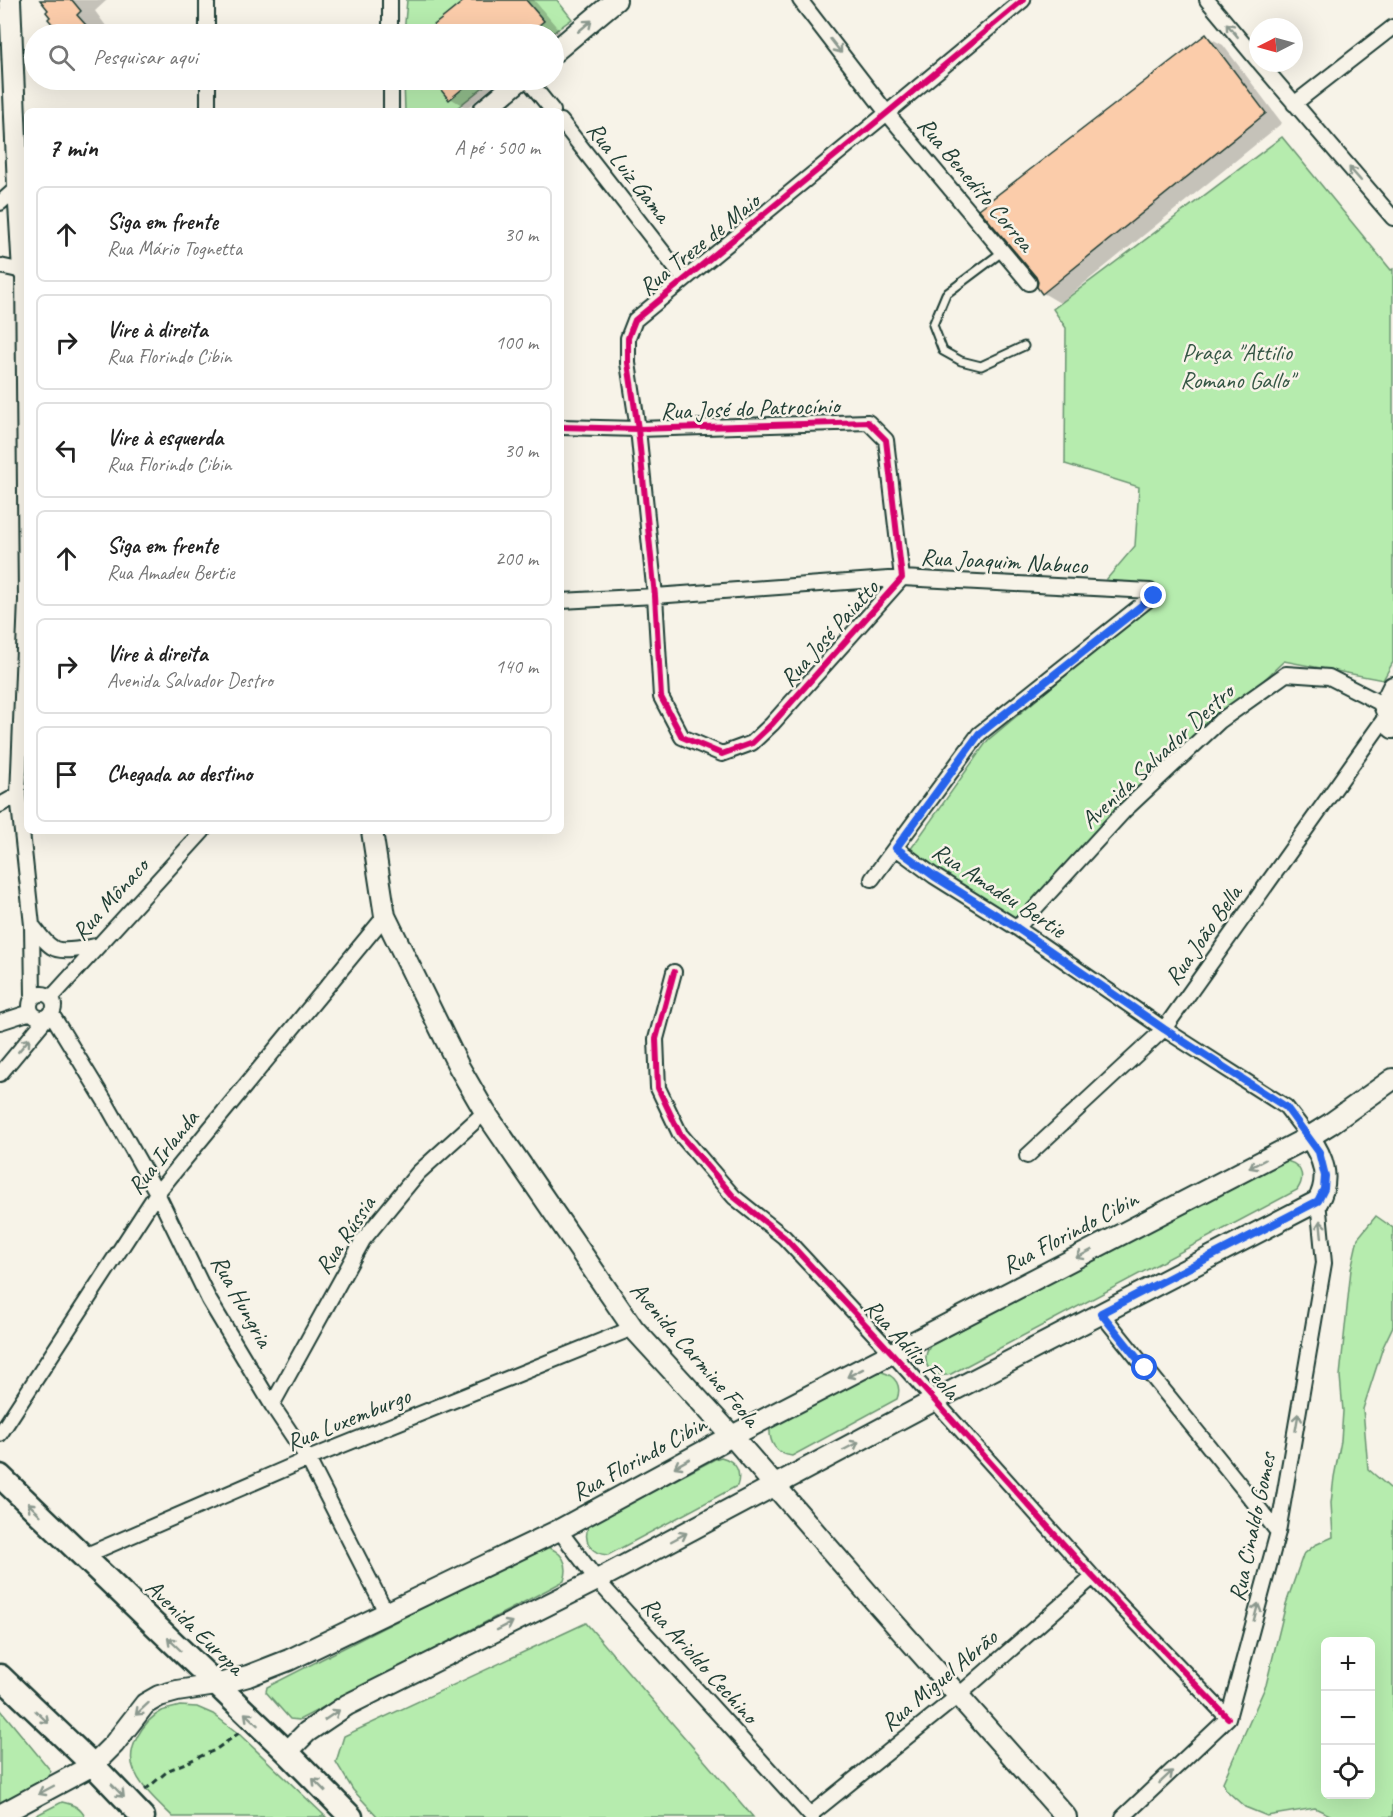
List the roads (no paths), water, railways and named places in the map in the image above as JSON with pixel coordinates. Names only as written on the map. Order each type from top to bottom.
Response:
[{"type":"main road","points":[[10,0],[18,187],[24,259]]},
{"type":"main road","points":[[564,44],[616,0]]},
{"type":"main road","points":[[487,108],[508,90]]},
{"type":"main road","name":"Avenida Carmine Feola","points":[[372,834],[385,915],[459,1067],[485,1112],[633,1328],[732,1436],[1066,1817]]},
{"type":"main road","name":"Rua Florindo Cibin","points":[[0,1815],[93,1765],[114,1744],[144,1704],[159,1696],[216,1685],[290,1660],[559,1530],[732,1436],[1309,1137],[1393,1079]]},
{"type":"main road","points":[[287,1752],[308,1732],[347,1705],[597,1580],[935,1400],[1318,1201],[1324,1189],[1325,1176],[1319,1152],[1309,1137]]},
{"type":"main road","name":"Avenida Europa","points":[[0,1476],[287,1752],[351,1817]]},
{"type":"main road","points":[[0,1676],[137,1810]]},
{"type":"street","points":[[207,0],[207,24]]},
{"type":"street","points":[[390,0],[390,24]]},
{"type":"street","name":"Rua Benedito Correa","points":[[800,0],[887,113],[1029,283]]},
{"type":"street","name":"Rua Treze de Maio","points":[[661,697],[655,596],[638,429],[628,363],[628,338],[635,320],[1023,0]]},
{"type":"street","points":[[1207,0],[1249,50]]},
{"type":"street","points":[[1294,104],[1393,27]]},
{"type":"street","points":[[1267,72],[1393,218]]},
{"type":"street","points":[[208,90],[208,108]]},
{"type":"street","points":[[391,90],[391,108]]},
{"type":"street","points":[[536,90],[551,108]]},
{"type":"street","name":"Rua Luiz Gama","points":[[564,126],[684,279]]},
{"type":"street","points":[[0,202],[18,187]]},
{"type":"street","points":[[0,266],[24,271]]},
{"type":"street","name":"Rua José do Patrocínio","points":[[564,427],[638,429],[868,422]]},
{"type":"street","name":"Rua José Paiatto","points":[[661,697],[682,736],[722,754],[752,742],[772,724],[902,578],[886,440],[868,422]]},
{"type":"street","name":"Rua Joaquim Nabuco","points":[[564,601],[902,578],[1150,591],[1154,596],[979,734],[896,848]]},
{"type":"street","points":[[24,665],[18,795],[32,925],[33,997],[30,1004],[34,1016],[41,1018],[50,1015]]},
{"type":"street","name":"Avenida Salvador Destro","points":[[1017,928],[1124,811],[1221,721],[1286,674],[1329,678],[1389,709]]},
{"type":"street","name":"Rua João Bella","points":[[1027,1156],[1164,1029],[1389,709]]},
{"type":"street","points":[[0,804],[18,795]]},
{"type":"street","name":"Rua Mônaco","points":[[51,998],[199,834]]},
{"type":"street","points":[[872,879],[896,848]]},
{"type":"street","name":"Rua Amadeu Bertie","points":[[896,848],[934,876],[1017,928],[1164,1029],[1286,1107],[1309,1137]]},
{"type":"street","name":"Rua Irlanda","points":[[0,1434],[157,1193],[385,915]]},
{"type":"street","points":[[32,925],[56,950],[96,946]]},
{"type":"street","name":"Rua Adílio Feola","points":[[674,972],[656,1039],[658,1088],[680,1134],[734,1197],[784,1237],[1093,1576],[1228,1718]]},
{"type":"street","points":[[0,1074],[50,1015],[54,1006],[51,998],[44,994],[33,997]]},
{"type":"street","points":[[0,1022],[31,1012]]},
{"type":"street","name":"Rua Hungria","points":[[50,1015],[106,1103],[157,1193],[209,1300],[272,1405],[308,1459],[387,1614]]},
{"type":"street","name":"Rua Rússia","points":[[272,1405],[363,1240],[418,1173],[485,1112]]},
{"type":"street","name":"Rua Cinaldo Gomes","points":[[1228,1718],[1278,1532],[1324,1263],[1318,1201]]},
{"type":"street","points":[[1101,1313],[1278,1532]]},
{"type":"street","name":"Rua Luxemburgo","points":[[82,1557],[308,1459],[633,1328]]},
{"type":"street","name":"Rua Arioldo Cechino","points":[[559,1530],[597,1580],[811,1816]]},
{"type":"street","name":"Rua Miguel Abrão","points":[[811,1816],[959,1695],[1093,1576]]},
{"type":"street","points":[[1123,1817],[1228,1718]]},
{"type":"lane","points":[[1002,252],[946,294],[933,325],[942,351],[961,361],[981,366],[1023,346]]},
{"type":"park label","name":"Praça \"Attilio Romano Gallo\"","points":[[1237,366]]}]
